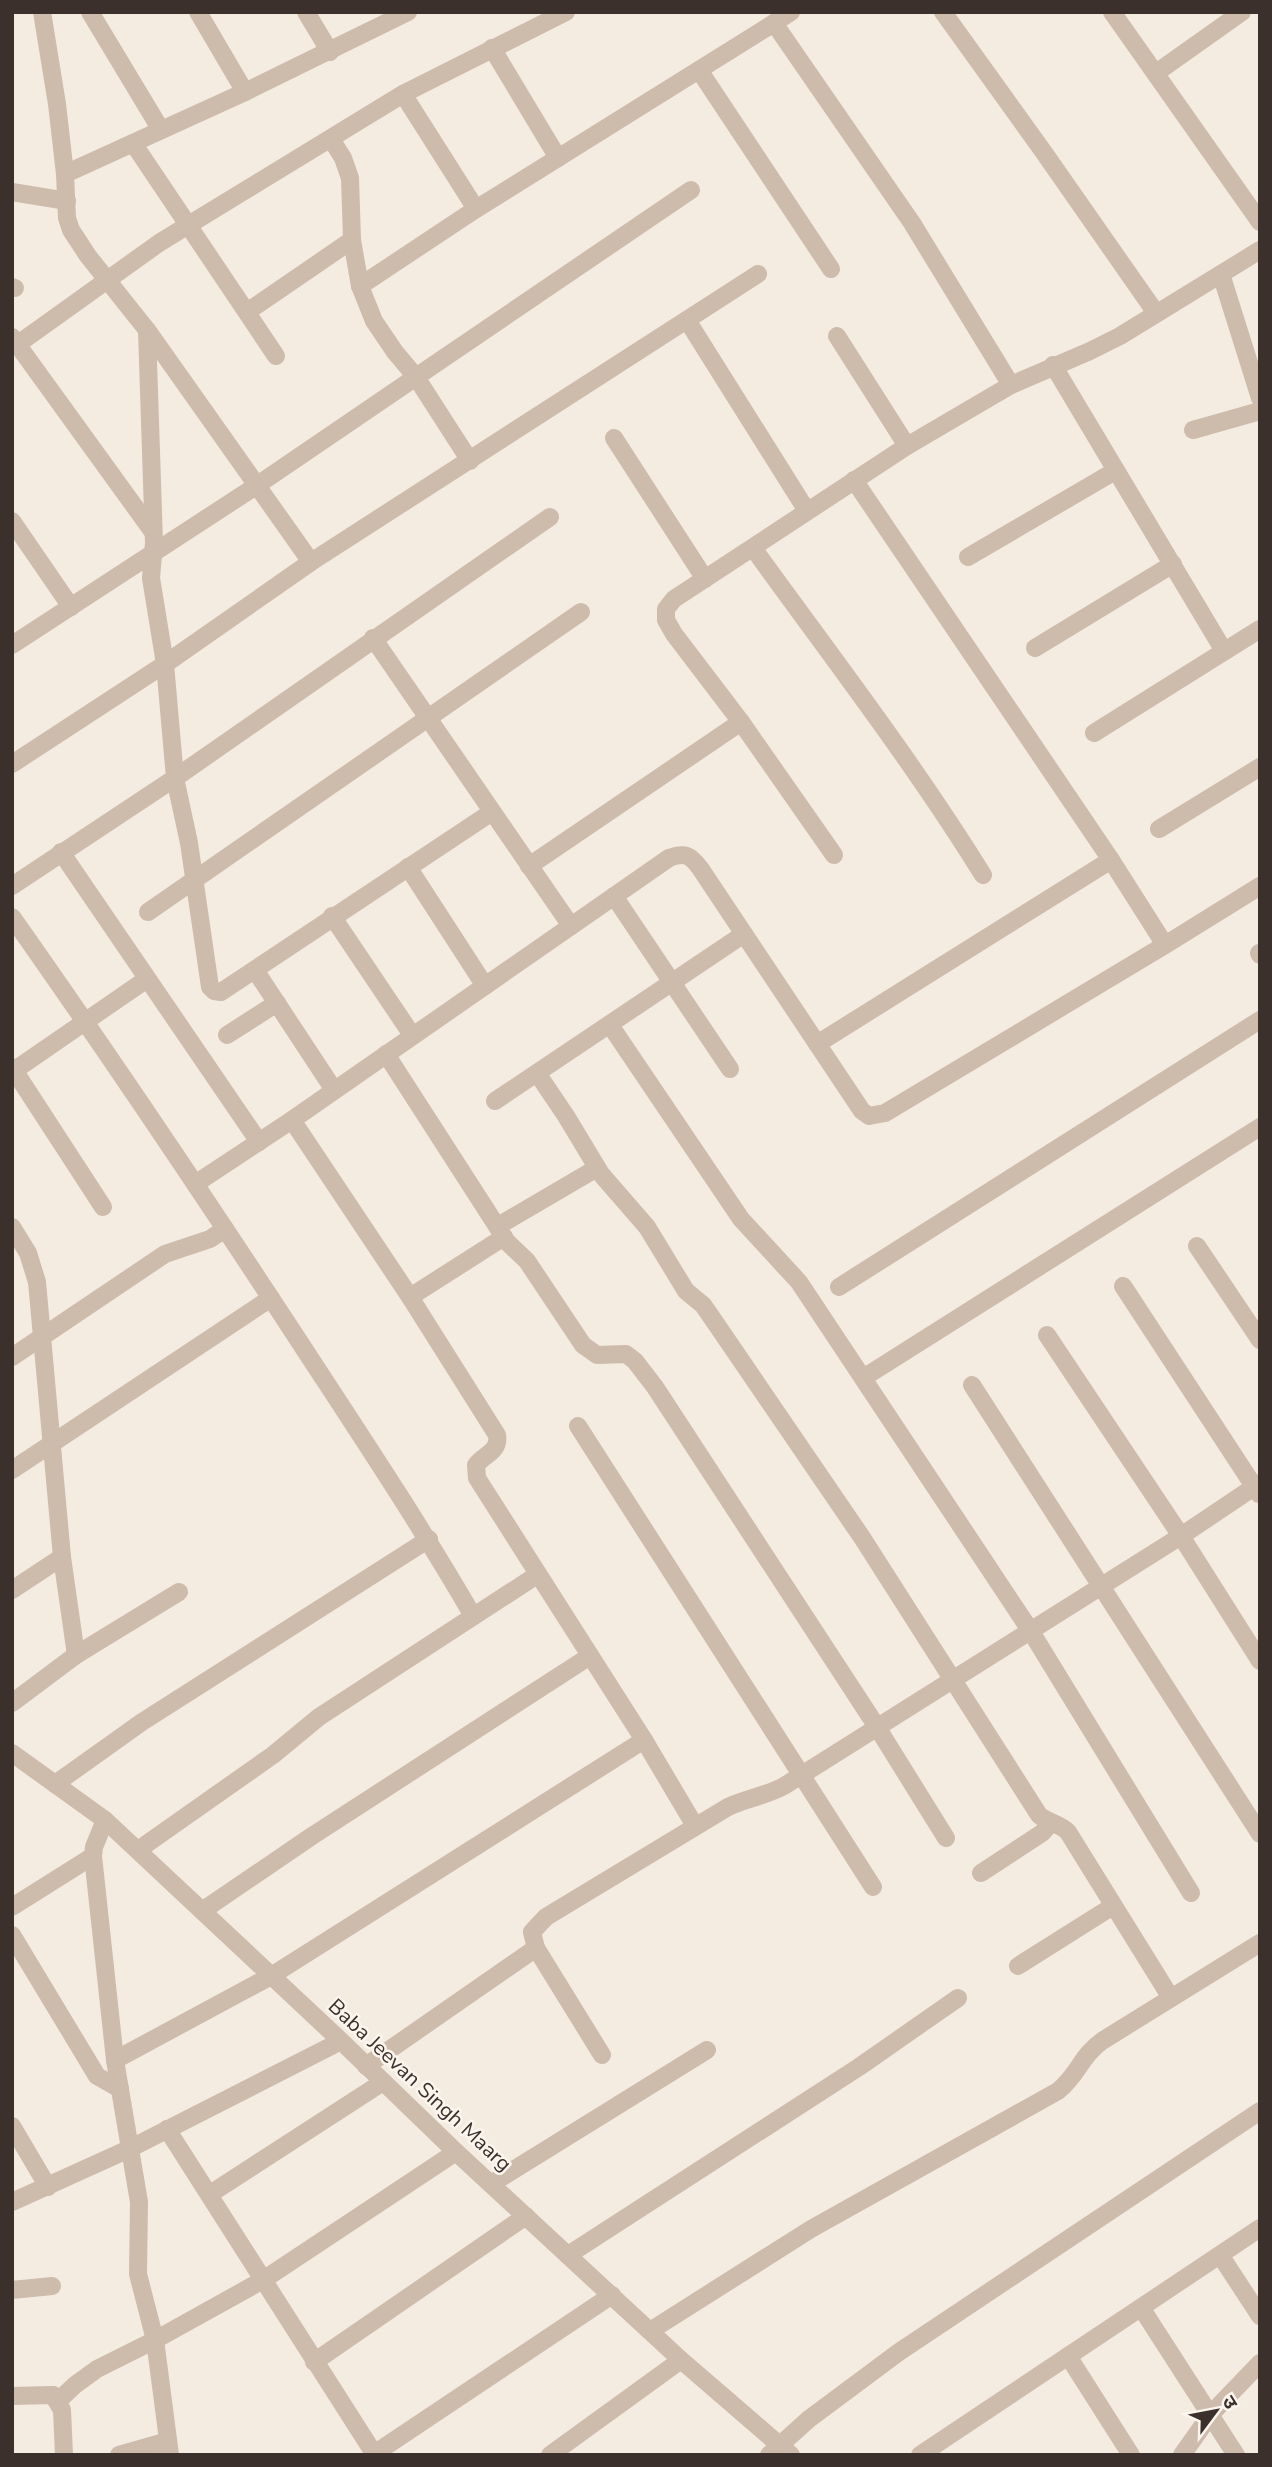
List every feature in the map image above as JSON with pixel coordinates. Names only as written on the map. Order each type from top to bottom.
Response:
[{"type":"street","points":[[42,12],[65,174],[67,218],[71,230],[147,330],[311,562]]},
{"type":"street","points":[[90,12],[161,130]]},
{"type":"street","points":[[198,12],[245,92]]},
{"type":"street","points":[[306,12],[330,52]]},
{"type":"street","points":[[65,174],[330,52],[408,12]]},
{"type":"street","points":[[153,532],[15,341],[188,226],[403,94],[566,12]]},
{"type":"street","points":[[360,285],[476,209],[791,12]]},
{"type":"street","points":[[943,12],[1156,313]]},
{"type":"street","points":[[1112,12],[1260,222]]},
{"type":"street","points":[[1156,73],[1242,12]]},
{"type":"street","points":[[774,23],[912,223],[1011,385]]},
{"type":"street","points":[[492,48],[558,158]]},
{"type":"street","points":[[699,70],[831,269]]},
{"type":"street","points":[[403,94],[476,209]]},
{"type":"street","points":[[331,139],[343,158],[349,178],[352,240],[360,285],[374,321],[416,377],[470,461]]},
{"type":"street","points":[[133,143],[276,356]]},
{"type":"street","points":[[12,646],[256,486],[691,190]]},
{"type":"street","points":[[12,192],[67,201]]},
{"type":"street","points":[[247,312],[352,240]]},
{"type":"street","points":[[834,855],[741,722],[674,634],[666,620],[666,609],[674,599],[907,446],[1011,385],[1090,351],[1260,250]]},
{"type":"street","points":[[12,764],[164,664],[311,562],[758,274]]},
{"type":"street","points":[[1220,274],[1260,397]]},
{"type":"street","points":[[687,320],[807,511]]},
{"type":"street","points":[[147,330],[153,532],[151,578],[164,664],[175,778],[210,987],[221,992],[492,812]]},
{"type":"street","points":[[836,336],[907,446]]},
{"type":"street","points":[[1053,365],[1224,651]]},
{"type":"street","points":[[1193,429],[1260,411]]},
{"type":"street","points":[[614,438],[705,579]]},
{"type":"street","points":[[968,557],[1115,471]]},
{"type":"street","points":[[854,480],[1111,860],[1166,946]]},
{"type":"street","points":[[12,886],[175,778],[550,517]]},
{"type":"street","points":[[12,521],[71,607]]},
{"type":"street","points":[[753,548],[911,764],[983,875]]},
{"type":"street","points":[[1035,648],[1173,564]]},
{"type":"street","points":[[148,912],[581,612]]},
{"type":"street","points":[[1094,733],[1260,629]]},
{"type":"street","points":[[373,638],[571,926]]},
{"type":"street","points":[[529,866],[741,722]]},
{"type":"street","points":[[1159,829],[1260,767]]},
{"type":"street","points":[[61,852],[260,1142]]},
{"type":"street","points":[[195,1184],[260,1142],[614,896],[670,858],[682,853],[691,856],[862,1111],[869,1116],[877,1116],[1166,946],[1260,886]]},
{"type":"street","points":[[817,1044],[1111,860]]},
{"type":"street","points":[[408,867],[485,986]]},
{"type":"street","points":[[614,896],[730,1069]]},
{"type":"street","points":[[332,916],[412,1035]]},
{"type":"street","points":[[12,917],[86,1022],[271,1298],[429,1539],[473,1616]]},
{"type":"street","points":[[495,1101],[744,934]]},
{"type":"street","points":[[255,970],[334,1090]]},
{"type":"street","points":[[103,1207],[13,1070],[146,979]]},
{"type":"street","points":[[228,1035],[276,1003]]},
{"type":"street","points":[[839,1287],[1260,1020]]},
{"type":"street","points":[[610,1025],[741,1219],[792,1272],[863,1378],[1030,1630],[1191,1893]]},
{"type":"street","points":[[386,1054],[501,1231],[532,1269],[583,1345],[597,1355],[626,1354],[635,1361],[655,1387],[877,1727],[946,1838]]},
{"type":"street","points":[[537,1073],[597,1168],[642,1221],[686,1291],[703,1305],[727,1338],[863,1539],[1039,1815],[1068,1832],[1171,1998]]},
{"type":"street","points":[[292,1120],[410,1297],[497,1435],[496,1448],[476,1465],[477,1478],[644,1740],[695,1826]]},
{"type":"street","points":[[863,1378],[1260,1128]]},
{"type":"street","points":[[410,1297],[501,1231],[597,1168]]},
{"type":"street","points":[[12,1227],[34,1267],[62,1557],[76,1655]]},
{"type":"street","points":[[12,1357],[166,1254],[210,1238],[225,1229]]},
{"type":"street","points":[[1197,1246],[1260,1340]]},
{"type":"street","points":[[602,2055],[536,1948],[531,1932],[538,1923],[695,1826],[741,1801],[772,1793],[802,1775],[1258,1488],[1123,1286]]},
{"type":"street","points":[[12,1470],[271,1298]]},
{"type":"street","points":[[1047,1335],[1181,1536],[1260,1661]]},
{"type":"street","points":[[972,1385],[1260,1834]]},
{"type":"street","points":[[578,1426],[873,1886]]},
{"type":"street","points":[[55,1784],[142,1722],[429,1539]]},
{"type":"street","points":[[12,1590],[62,1557]]},
{"type":"street","points":[[138,1850],[273,1755],[318,1717],[537,1575]]},
{"type":"street","points":[[12,1703],[76,1655],[179,1592]]},
{"type":"street","points":[[202,1911],[312,1836],[590,1656]]},
{"type":"street","points":[[115,2060],[271,1976],[644,1740]]},
{"type":"street","name":"Baba Jeevan Singh Maarg","points":[[12,1753],[105,1820],[456,2152],[780,2451]]},
{"type":"street","points":[[105,1820],[93,1856],[115,2060],[139,2202],[137,2267],[155,2340],[169,2448],[119,2455]]},
{"type":"street","points":[[981,1873],[1042,1833],[1051,1822]]},
{"type":"street","points":[[12,1907],[93,1856]]},
{"type":"street","points":[[1018,1966],[1113,1906]]},
{"type":"street","points":[[12,1935],[97,2076],[120,2089]]},
{"type":"street","points":[[650,2330],[811,2229],[1058,2091],[1073,2079],[1093,2047],[1260,1944]]},
{"type":"street","points":[[366,2066],[536,1948]]},
{"type":"street","points":[[568,2255],[859,2067],[958,1998]]},
{"type":"street","points":[[12,2202],[129,2149],[341,2041]]},
{"type":"street","points":[[491,2184],[707,2050]]},
{"type":"street","points":[[210,2194],[383,2082]]},
{"type":"street","points":[[780,2451],[809,2419],[899,2352],[1260,2111]]},
{"type":"street","points":[[12,2126],[48,2187]]},
{"type":"street","points":[[167,2129],[374,2455],[612,2295]]},
{"type":"street","points":[[58,2401],[84,2377],[262,2280],[456,2152]]},
{"type":"street","points":[[314,2362],[526,2216]]},
{"type":"street","points":[[920,2455],[1260,2228]]},
{"type":"street","points":[[1220,2255],[1260,2316]]},
{"type":"street","points":[[12,2290],[52,2286]]},
{"type":"street","points":[[1142,2309],[1236,2455]]},
{"type":"street","points":[[1068,2356],[1132,2455]]},
{"type":"street","points":[[550,2455],[681,2360]]},
{"type":"street","points":[[1182,2455],[1211,2414],[1260,2363]]},
{"type":"street","points":[[12,2396],[53,2395],[62,2410],[64,2455]]}]
